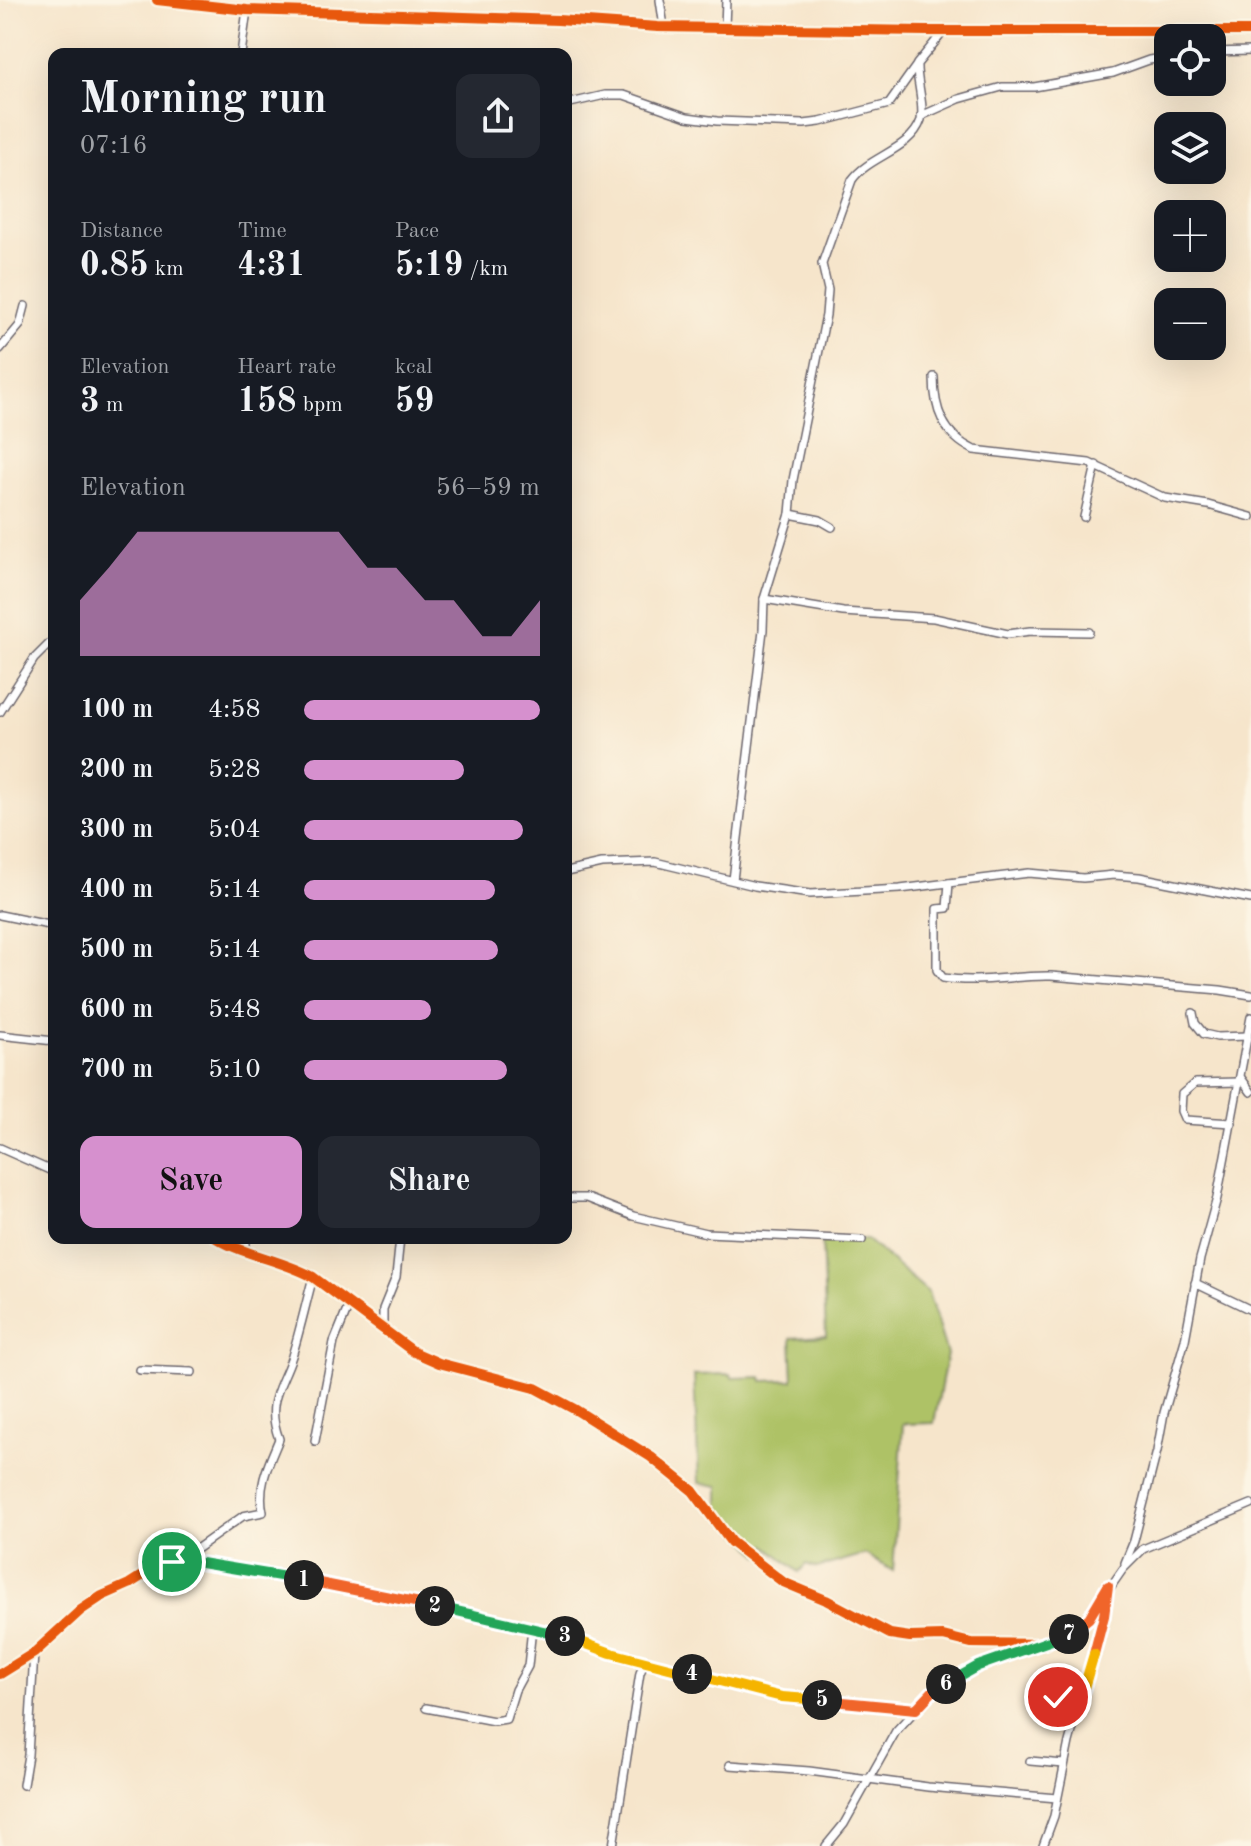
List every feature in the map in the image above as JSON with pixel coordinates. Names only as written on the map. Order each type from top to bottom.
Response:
[{"type":"street","points":[[157,0],[247,10],[558,20],[664,27],[1251,31]]},
{"type":"street","points":[[660,0],[664,27]]},
{"type":"street","points":[[725,27],[726,0]]},
{"type":"street","points":[[242,48],[247,10]]},
{"type":"street","points":[[572,103],[605,95],[624,95],[687,117],[717,121],[820,122],[889,104],[944,31]]},
{"type":"street","points":[[1226,52],[1251,51]]},
{"type":"street","points":[[921,116],[959,99],[1002,87],[1034,87],[1113,73],[1154,59]]},
{"type":"street","points":[[733,880],[763,630],[764,599],[790,514],[793,480],[826,315],[828,290],[823,261],[852,180],[859,170],[893,150],[912,134],[921,116],[917,64]]},
{"type":"street","points":[[0,349],[20,325],[25,306]]},
{"type":"street","points":[[934,377],[934,403],[948,431],[963,445],[974,450],[1096,465],[1165,498],[1208,505],[1251,517]]},
{"type":"street","points":[[1084,517],[1096,465]]},
{"type":"street","points":[[790,514],[820,520],[832,527]]},
{"type":"street","points":[[764,599],[843,612],[934,618],[1008,634],[1030,631],[1089,632]]},
{"type":"street","points":[[0,712],[4,696],[48,645]]},
{"type":"street","points":[[572,871],[629,861],[655,862],[781,891],[810,894],[900,889],[1029,873],[1083,878],[1114,875],[1251,899]]},
{"type":"street","points":[[949,883],[947,908],[937,909],[937,970],[943,978],[990,980],[1025,975],[1051,976],[1251,995]]},
{"type":"street","points":[[0,915],[48,925]]},
{"type":"street","points":[[1193,1013],[1195,1023],[1204,1034],[1217,1037],[1248,1036]]},
{"type":"street","points":[[1123,1569],[1134,1541],[1164,1413],[1185,1340],[1195,1283],[1217,1198],[1251,1017]]},
{"type":"street","points":[[0,1035],[48,1040]]},
{"type":"street","points":[[1240,1080],[1251,1092]]},
{"type":"street","points":[[1232,1123],[1185,1120],[1181,1111],[1182,1094],[1195,1083],[1240,1080]]},
{"type":"street","points":[[0,1148],[48,1169]]},
{"type":"street","points":[[572,1198],[587,1198],[633,1216],[706,1233],[862,1240]]},
{"type":"street","points":[[228,1244],[246,1253],[300,1269],[414,1352],[430,1360],[521,1383],[576,1410],[671,1470],[693,1491],[721,1532],[766,1571],[877,1628],[901,1636],[943,1636],[971,1643],[1046,1644]]},
{"type":"street","points":[[246,1244],[246,1253]]},
{"type":"street","points":[[383,1330],[383,1309],[396,1277],[399,1244]]},
{"type":"street","points":[[172,1562],[188,1555],[243,1516],[263,1512],[260,1497],[265,1473],[279,1439],[272,1421],[278,1385],[291,1358],[313,1277]]},
{"type":"street","points":[[1195,1283],[1251,1310]]},
{"type":"street","points":[[315,1441],[334,1342],[349,1305]]},
{"type":"street","points":[[140,1370],[192,1372]]},
{"type":"street","points":[[826,1846],[844,1824],[896,1731],[933,1691],[978,1666],[1046,1644],[1081,1626],[1108,1586],[1143,1549],[1251,1504]]},
{"type":"street","points":[[0,1674],[34,1653],[81,1610],[102,1596],[129,1584],[162,1563],[195,1562],[313,1581],[532,1628],[645,1662],[782,1697],[916,1709]]},
{"type":"street","points":[[1043,1846],[1104,1616],[1108,1586]]},
{"type":"street","points":[[426,1708],[494,1721],[506,1719],[515,1690],[528,1666],[532,1628]]},
{"type":"street","points":[[23,1785],[28,1755],[34,1653]]},
{"type":"street","points":[[613,1846],[640,1673],[645,1662]]},
{"type":"street","points":[[1050,1697],[1080,1701]]},
{"type":"street","points":[[1030,1761],[1064,1764]]},
{"type":"street","points":[[730,1765],[1057,1798]]},
{"type":"green space","points":[[822,1240],[867,1240],[928,1292],[947,1354],[934,1423],[903,1424],[893,1571],[865,1554],[817,1568],[806,1564],[799,1572],[766,1545],[760,1556],[719,1513],[719,1486],[699,1483],[694,1375],[731,1374],[732,1378],[762,1377],[763,1381],[793,1380],[791,1338],[826,1336]]},
{"type":"cycle path","points":[[157,0],[247,10],[558,20],[658,27],[1251,31]]},
{"type":"cycle path","points":[[229,1244],[313,1277],[414,1352],[439,1363],[535,1388],[576,1410],[651,1457],[693,1491],[731,1542],[783,1582],[826,1600],[890,1634],[943,1636],[971,1643],[1046,1644]]},
{"type":"cycle path","points":[[0,1674],[34,1653],[81,1610],[102,1596],[129,1584],[162,1563],[182,1561],[313,1581],[532,1628],[611,1653],[782,1697],[916,1709]]},
{"type":"route","points":[[172,1562],[195,1562],[397,1597],[532,1628],[611,1653],[782,1697],[916,1709],[933,1691],[978,1666],[1073,1632],[1089,1618],[1108,1586],[1104,1616],[1080,1701],[1058,1697]]}]
